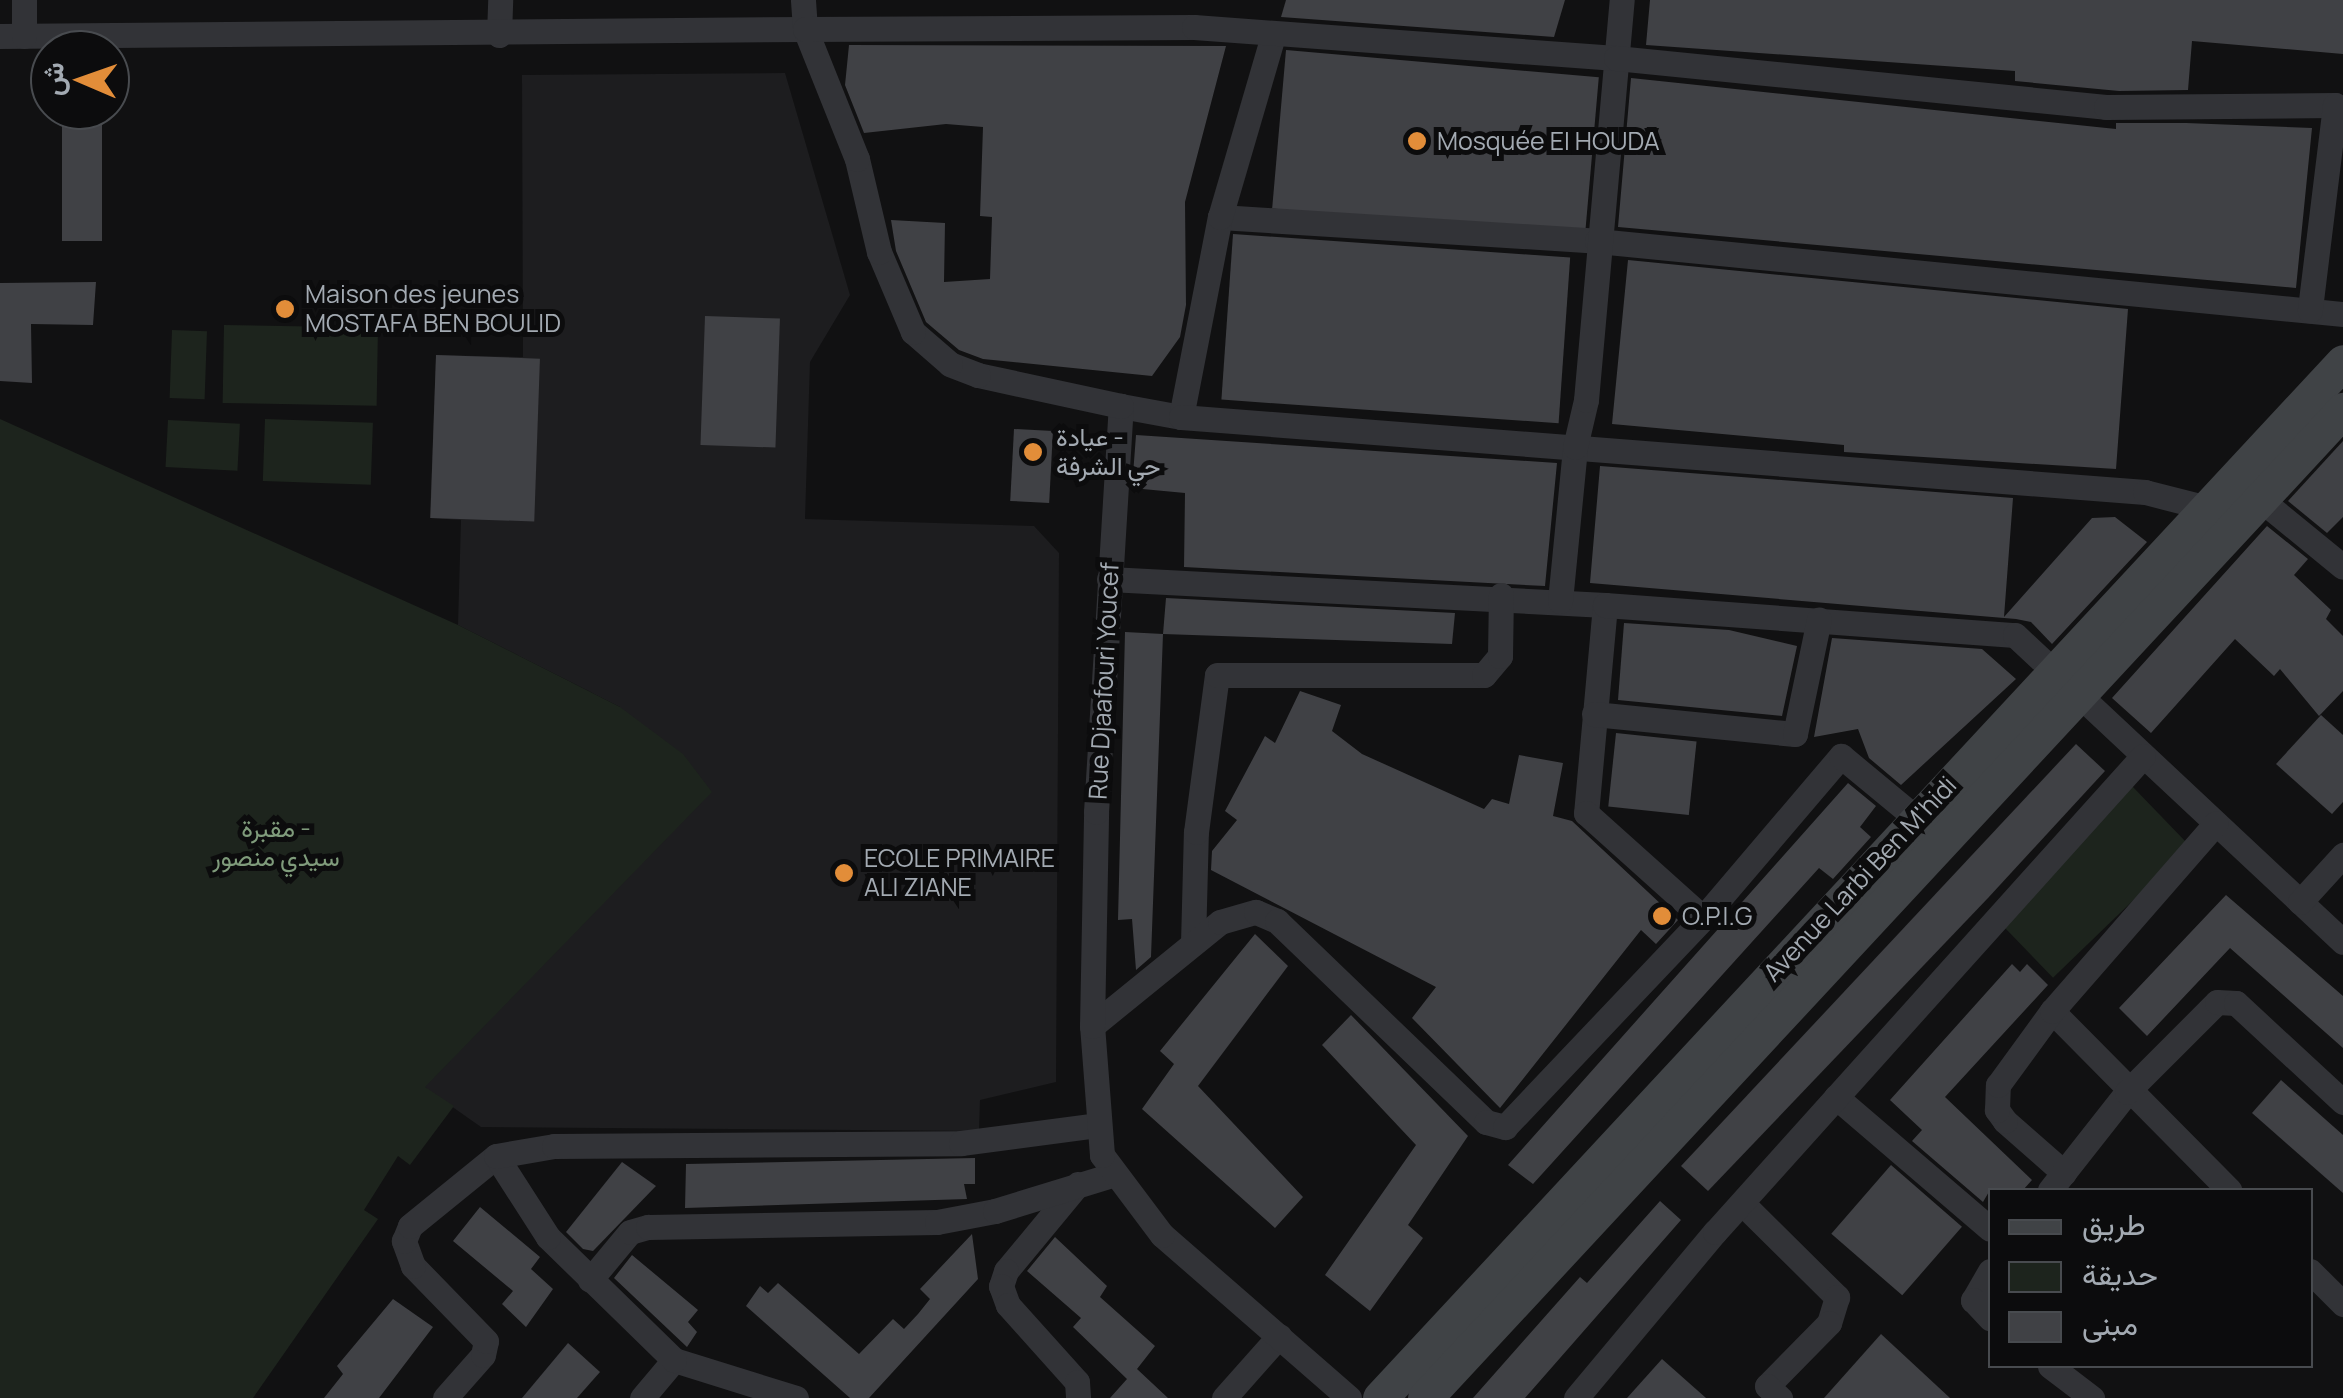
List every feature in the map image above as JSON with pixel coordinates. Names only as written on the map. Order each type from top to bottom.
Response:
[{"type":"main road","name":"Avenue Larbi Ben M'hidi","points":[[1424,1398],[2065,684],[2208,508],[2343,362]]},
{"type":"main road","name":"Avenue Larbi Ben M'hidi","points":[[1379,1398],[1916,818],[2065,684],[2260,498],[2343,410]]},
{"type":"main road","points":[[1379,1398],[1389,1398]]},
{"type":"street","points":[[24,0],[12,36],[1194,27],[1273,36],[1616,58],[2106,107],[2335,105],[2310,310]]},
{"type":"street","points":[[500,0],[500,35]]},
{"type":"street","points":[[803,0],[806,29],[856,159],[878,252],[913,332],[950,364],[978,375],[1181,417],[2145,492],[2208,508]]},
{"type":"street","points":[[1194,27],[1198,0]]},
{"type":"street","points":[[1560,601],[1575,448],[1586,400],[1597,241],[1622,0]]},
{"type":"street","points":[[1181,417],[1220,217],[1273,36]]},
{"type":"street","points":[[1220,217],[1597,241],[2343,314]]},
{"type":"street","name":"Rue Djaafouri Youcef","points":[[1121,406],[1109,578],[1092,1026],[1097,1124],[1112,1175],[1162,1236],[1349,1398]]},
{"type":"street","points":[[2260,498],[2342,565]]},
{"type":"street","points":[[1109,578],[1501,595],[2015,635],[2343,942]]},
{"type":"street","points":[[1194,943],[1196,832],[1217,675],[1484,675],[1500,656],[1501,595]]},
{"type":"street","points":[[1605,605],[1586,814],[1703,918]]},
{"type":"street","points":[[1594,714],[1795,734],[1819,619]]},
{"type":"street","points":[[1092,1026],[1194,943],[1239,913],[1277,920],[1494,1128],[1513,1122],[1703,918],[1841,756],[1916,818]]},
{"type":"street","points":[[1576,1398],[1742,1203],[2143,756]]},
{"type":"street","points":[[2216,824],[2052,1011],[1996,1095],[2005,1121],[2057,1182],[2128,1092],[2202,1010],[2228,1001],[2343,1102]]},
{"type":"street","points":[[2300,902],[2343,854]]},
{"type":"street","points":[[2052,1011],[2227,1188]]},
{"type":"street","points":[[1836,1097],[1988,1227]]},
{"type":"street","points":[[444,1398],[483,1355],[486,1341],[413,1266],[404,1241],[410,1226],[496,1156],[544,1146],[961,1143],[1097,1124]]},
{"type":"street","points":[[496,1156],[548,1237],[674,1360],[796,1398]]},
{"type":"street","points":[[590,1280],[630,1232],[648,1227],[937,1222],[995,1212],[1112,1175]]},
{"type":"street","points":[[1078,1184],[1006,1271],[1001,1286],[1008,1305],[1077,1382],[1078,1398]]},
{"type":"street","points":[[1742,1203],[1838,1297],[1828,1324],[1767,1386],[1780,1398]]},
{"type":"street","points":[[2313,1274],[2343,1304]]},
{"type":"street","points":[[1988,1275],[1972,1300],[1988,1316]]},
{"type":"street","points":[[1224,1398],[1279,1336]]},
{"type":"street","points":[[642,1398],[674,1360]]},
{"type":"street","points":[[2053,1368],[2091,1398]]},
{"type":"shaded area","points":[[785,73],[850,295],[810,362],[805,519],[1034,526],[1059,553],[1056,1082],[980,1100],[979,1131],[481,1127],[424,1087],[550,954],[620,707],[458,625],[461,520],[430,518],[436,355],[523,357],[522,75]]},
{"type":"green space","points":[[224,325],[378,328],[377,406],[223,403]]},
{"type":"green space","points":[[172,330],[207,331],[205,399],[170,398]]},
{"type":"green space","name":"مقبرة - سيدي منصور","points":[[0,419],[458,625],[620,707],[683,754],[712,792],[425,1087],[454,1106],[410,1165],[398,1156],[364,1210],[378,1219],[253,1398],[0,1398]]},
{"type":"green space","points":[[265,419],[373,423],[371,485],[263,481]]},
{"type":"green space","points":[[168,420],[240,424],[237,471],[166,467]]},
{"type":"green space","points":[[2132,786],[2190,846],[2053,978],[1995,918]]},
{"type":"building","points":[[1286,0],[1565,0],[1554,37],[1281,17]]},
{"type":"building","points":[[1650,0],[2343,0],[2343,54],[2192,41],[2188,90],[2119,91],[2015,81],[2015,71],[1646,45]]},
{"type":"building","points":[[849,45],[1226,46],[1185,202],[1186,305],[1180,337],[1152,376],[983,359],[959,350],[926,322],[896,251],[891,220],[945,223],[944,282],[990,279],[992,217],[980,216],[983,127],[946,124],[864,133],[845,85]]},
{"type":"building","name":"Mosquée El HOUDA","points":[[1286,50],[1599,77],[1585,236],[1272,208]]},
{"type":"building","points":[[1631,78],[2116,129],[2116,123],[2312,128],[2296,288],[1618,227]]},
{"type":"building","points":[[62,130],[102,130],[102,241],[62,241]]},
{"type":"building","points":[[1233,234],[1570,258],[1559,423],[1221,400]]},
{"type":"building","points":[[1628,260],[2128,309],[2116,469],[1844,452],[1844,445],[1612,424]]},
{"type":"building","points":[[96,282],[93,325],[31,324],[32,383],[0,381],[0,283]]},
{"type":"building","points":[[705,316],[780,319],[775,448],[700,445]]},
{"type":"building","points":[[436,355],[540,359],[534,522],[430,518]]},
{"type":"building","points":[[1014,429],[1053,431],[1049,503],[1010,501]]},
{"type":"building","points":[[1136,435],[1557,463],[1545,586],[1184,567],[1185,493],[1132,488]]},
{"type":"building","points":[[2343,441],[2343,517],[2327,533],[2288,501]]},
{"type":"building","points":[[1600,466],[2013,498],[2004,617],[2092,518],[2115,517],[2147,542],[2052,644],[2031,622],[2016,619],[1590,583]]},
{"type":"building","points":[[2267,526],[2308,559],[2294,575],[2331,610],[2326,619],[2343,636],[2343,691],[2319,716],[2280,669],[2274,676],[2235,639],[2151,733],[2112,698]]},
{"type":"building","points":[[1166,598],[1455,613],[1452,644],[1163,634]]},
{"type":"building","points":[[1624,623],[1729,630],[1797,646],[1782,716],[1618,700]]},
{"type":"building","points":[[1125,632],[1163,634],[1151,957],[1136,970],[1132,919],[1118,920]]},
{"type":"building","points":[[1832,638],[1982,649],[2016,679],[1901,785],[1869,758],[1858,729],[1814,737]]},
{"type":"building","points":[[1300,691],[1341,705],[1332,731],[1362,754],[1484,809],[1492,799],[1509,804],[1519,755],[1563,763],[1553,816],[1572,821],[1678,920],[1656,944],[1641,930],[1500,1108],[1412,1018],[1436,987],[1211,870],[1212,851],[1237,820],[1225,811],[1265,736],[1275,743]]},
{"type":"building","points":[[2321,715],[2343,735],[2343,802],[2332,814],[2276,764]]},
{"type":"building","points":[[1616,733],[1697,741],[1689,815],[1608,807]]},
{"type":"building","points":[[2076,744],[2105,771],[1708,1191],[1681,1166]]},
{"type":"building","points":[[1848,783],[1876,806],[1860,827],[1871,837],[1833,879],[1819,868],[1533,1184],[1508,1165]]},
{"type":"building","points":[[2226,895],[2343,996],[2343,1048],[2230,948],[2147,1036],[2119,1008]]},
{"type":"building","points":[[1255,934],[1288,966],[1198,1086],[1303,1197],[1275,1228],[1142,1109],[1174,1064],[1160,1051]]},
{"type":"building","points":[[2012,964],[2020,972],[2027,964],[2048,985],[1945,1097],[2032,1180],[2025,1188],[1988,1188],[1983,1202],[1912,1141],[1922,1130],[1890,1100]]},
{"type":"building","points":[[1351,1015],[1468,1136],[1408,1225],[1423,1238],[1370,1311],[1325,1275],[1416,1145],[1322,1045]]},
{"type":"building","points":[[2281,1080],[2343,1135],[2343,1193],[2252,1113]]},
{"type":"building","points":[[975,1158],[975,1184],[964,1184],[967,1199],[685,1208],[686,1164]]},
{"type":"building","points":[[622,1162],[656,1186],[593,1251],[583,1249],[566,1232]]},
{"type":"building","points":[[1891,1165],[1962,1227],[1902,1295],[1831,1234]]},
{"type":"building","points":[[1660,1201],[1681,1220],[1525,1398],[1473,1398],[1580,1277],[1587,1283]]},
{"type":"building","points":[[480,1207],[540,1257],[531,1269],[553,1289],[526,1327],[502,1304],[513,1291],[453,1241]]},
{"type":"building","points":[[972,1234],[978,1279],[869,1398],[850,1398],[746,1306],[760,1286],[768,1293],[778,1283],[859,1354],[893,1319],[904,1329],[930,1299],[920,1289]]},
{"type":"building","points":[[1055,1237],[1107,1286],[1100,1297],[1155,1346],[1137,1369],[1168,1398],[1110,1398],[1127,1379],[1073,1327],[1081,1318],[1027,1271]]},
{"type":"building","points":[[632,1255],[698,1310],[688,1322],[697,1332],[687,1347],[614,1278]]},
{"type":"building","points":[[393,1299],[433,1327],[379,1398],[324,1398],[343,1374],[337,1366]]},
{"type":"building","points":[[1881,1334],[1950,1398],[1824,1398]]},
{"type":"building","points":[[568,1343],[600,1372],[577,1398],[522,1398]]},
{"type":"building","points":[[1662,1359],[1706,1398],[1627,1398]]},
{"type":"place","name":"Mosquée El HOUDA","points":[[1417,141]]},
{"type":"place","name":"Maison des jeunes MOSTAFA BEN BOULID","points":[[285,309]]},
{"type":"place","name":"عيادة - حي الشرفة","points":[[1033,452]]},
{"type":"place","name":"ECOLE PRIMAIRE ALI ZIANE","points":[[844,873]]},
{"type":"place","name":"O.P.I.G","points":[[1662,916]]}]
